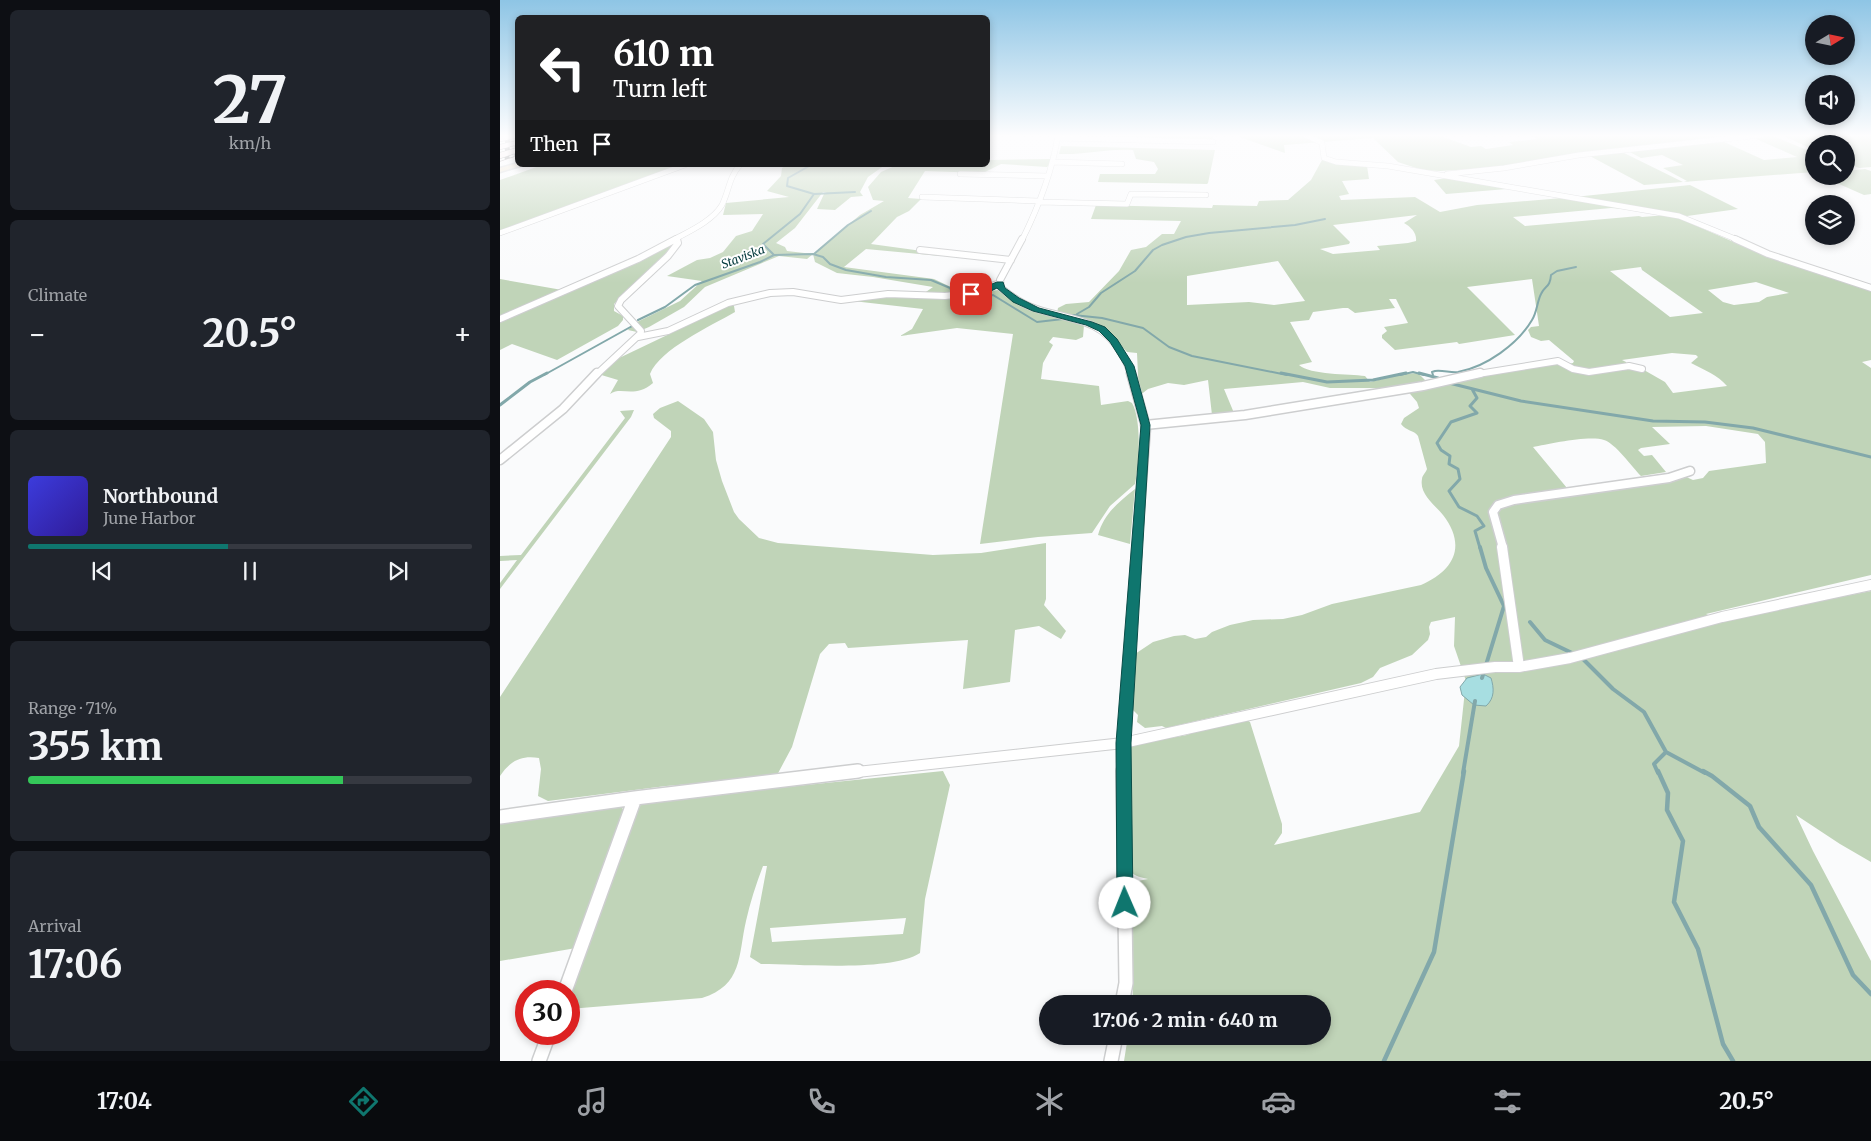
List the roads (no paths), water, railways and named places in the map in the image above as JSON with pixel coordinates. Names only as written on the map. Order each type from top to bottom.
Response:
[{"type":"street","points":[[500,233],[632,185]]},
{"type":"street","points":[[500,318],[638,259],[677,238],[702,223],[722,205],[728,185]]},
{"type":"street","points":[[1045,185],[1039,202],[1000,280],[1001,288],[1016,300],[1036,309],[1102,329],[1114,341],[1129,366],[1146,425],[1123,743],[1126,983],[1124,995]]},
{"type":"street","points":[[1493,185],[1679,216],[1710,227],[1768,254],[1871,288]]},
{"type":"street","points":[[922,197],[1127,204],[1131,194],[1206,195]]},
{"type":"street","points":[[500,460],[563,409],[601,369],[638,337],[640,331],[618,306],[630,291],[668,256],[678,243],[677,238]]},
{"type":"street","points":[[920,250],[1011,260]]},
{"type":"street","points":[[638,337],[672,331],[713,310],[742,299],[778,292],[801,293],[837,300],[888,294],[948,296],[982,292],[1000,283]]},
{"type":"street","points":[[1146,425],[1245,415],[1355,398],[1423,386],[1464,376],[1558,361],[1573,369],[1589,372],[1629,366],[1642,369]]},
{"type":"street","points":[[1519,667],[1505,558],[1493,512],[1498,505],[1514,500],[1669,478],[1690,471]]},
{"type":"street","points":[[500,817],[636,798],[886,768],[1123,743],[1448,672],[1519,667],[1570,658],[1722,617],[1871,585]]},
{"type":"street","points":[[569,980],[636,798]]},
{"type":"street","points":[[540,1061],[545,1045]]},
{"type":"street","points":[[1111,1061],[1114,1045]]},
{"type":"water","points":[[1483,674],[1491,678],[1492,696],[1486,706],[1474,705],[1462,695],[1460,687],[1467,678]]},
{"type":"waterway","name":"Staviska","points":[[787,185],[814,194]]},
{"type":"waterway","points":[[814,194],[855,192]]},
{"type":"waterway","name":"Staviska","points":[[774,255],[763,244],[800,214],[814,194]]},
{"type":"waterway","points":[[814,254],[848,225],[871,211]]},
{"type":"waterway","points":[[1077,314],[1089,307],[1101,293],[1135,271],[1153,250],[1162,245],[1186,237],[1209,233],[1295,225],[1325,219]]},
{"type":"waterway","points":[[774,255],[813,254],[823,257],[830,264],[846,270],[886,277],[931,280],[950,288],[952,292]]},
{"type":"waterway","name":"Staviska","points":[[638,320],[665,307],[695,285],[760,262],[774,255]]},
{"type":"waterway","points":[[1433,375],[1432,372],[1435,371],[1455,372],[1469,369],[1490,360],[1510,346],[1532,320],[1540,297],[1550,282],[1551,275],[1557,271],[1576,267]]},
{"type":"waterway","points":[[953,298],[978,298],[993,295],[1037,322],[1063,319]]},
{"type":"waterway","points":[[1073,315],[1102,318],[1143,328],[1169,347],[1192,356],[1287,375]]},
{"type":"waterway","name":"Staviska","points":[[544,375],[634,325]]},
{"type":"waterway","points":[[1400,375],[1413,372],[1424,375]]},
{"type":"waterway","name":"Staviska","points":[[500,405],[530,382],[547,373]]},
{"type":"waterway","points":[[1281,373],[1327,382],[1373,380],[1406,373]]},
{"type":"waterway","points":[[1419,373],[1438,378]]},
{"type":"waterway","points":[[1449,383],[1521,401],[1653,421],[1705,422],[1753,428],[1871,457]]},
{"type":"waterway","points":[[1472,389],[1477,398],[1470,406],[1477,413],[1451,422],[1437,443],[1441,450],[1450,456],[1449,464],[1458,469],[1460,479],[1449,491],[1459,507],[1477,516],[1484,526],[1475,531],[1480,548]]},
{"type":"waterway","points":[[1480,547],[1486,568],[1504,606],[1482,678]]},
{"type":"waterway","points":[[1530,622],[1545,640],[1572,653]]},
{"type":"waterway","points":[[1584,660],[1613,689],[1644,712],[1666,752]]},
{"type":"waterway","points":[[1463,773],[1475,701]]},
{"type":"waterway","points":[[1658,773],[1654,764],[1666,752]]},
{"type":"waterway","points":[[1666,752],[1705,773]]},
{"type":"waterway","points":[[1384,1061],[1434,952],[1464,771]]},
{"type":"waterway","points":[[1658,771],[1668,793],[1667,810],[1683,841],[1674,902],[1698,949],[1723,1044],[1733,1061]]},
{"type":"waterway","points":[[1703,771],[1750,806],[1759,827],[1811,885],[1853,975],[1871,994]]}]
